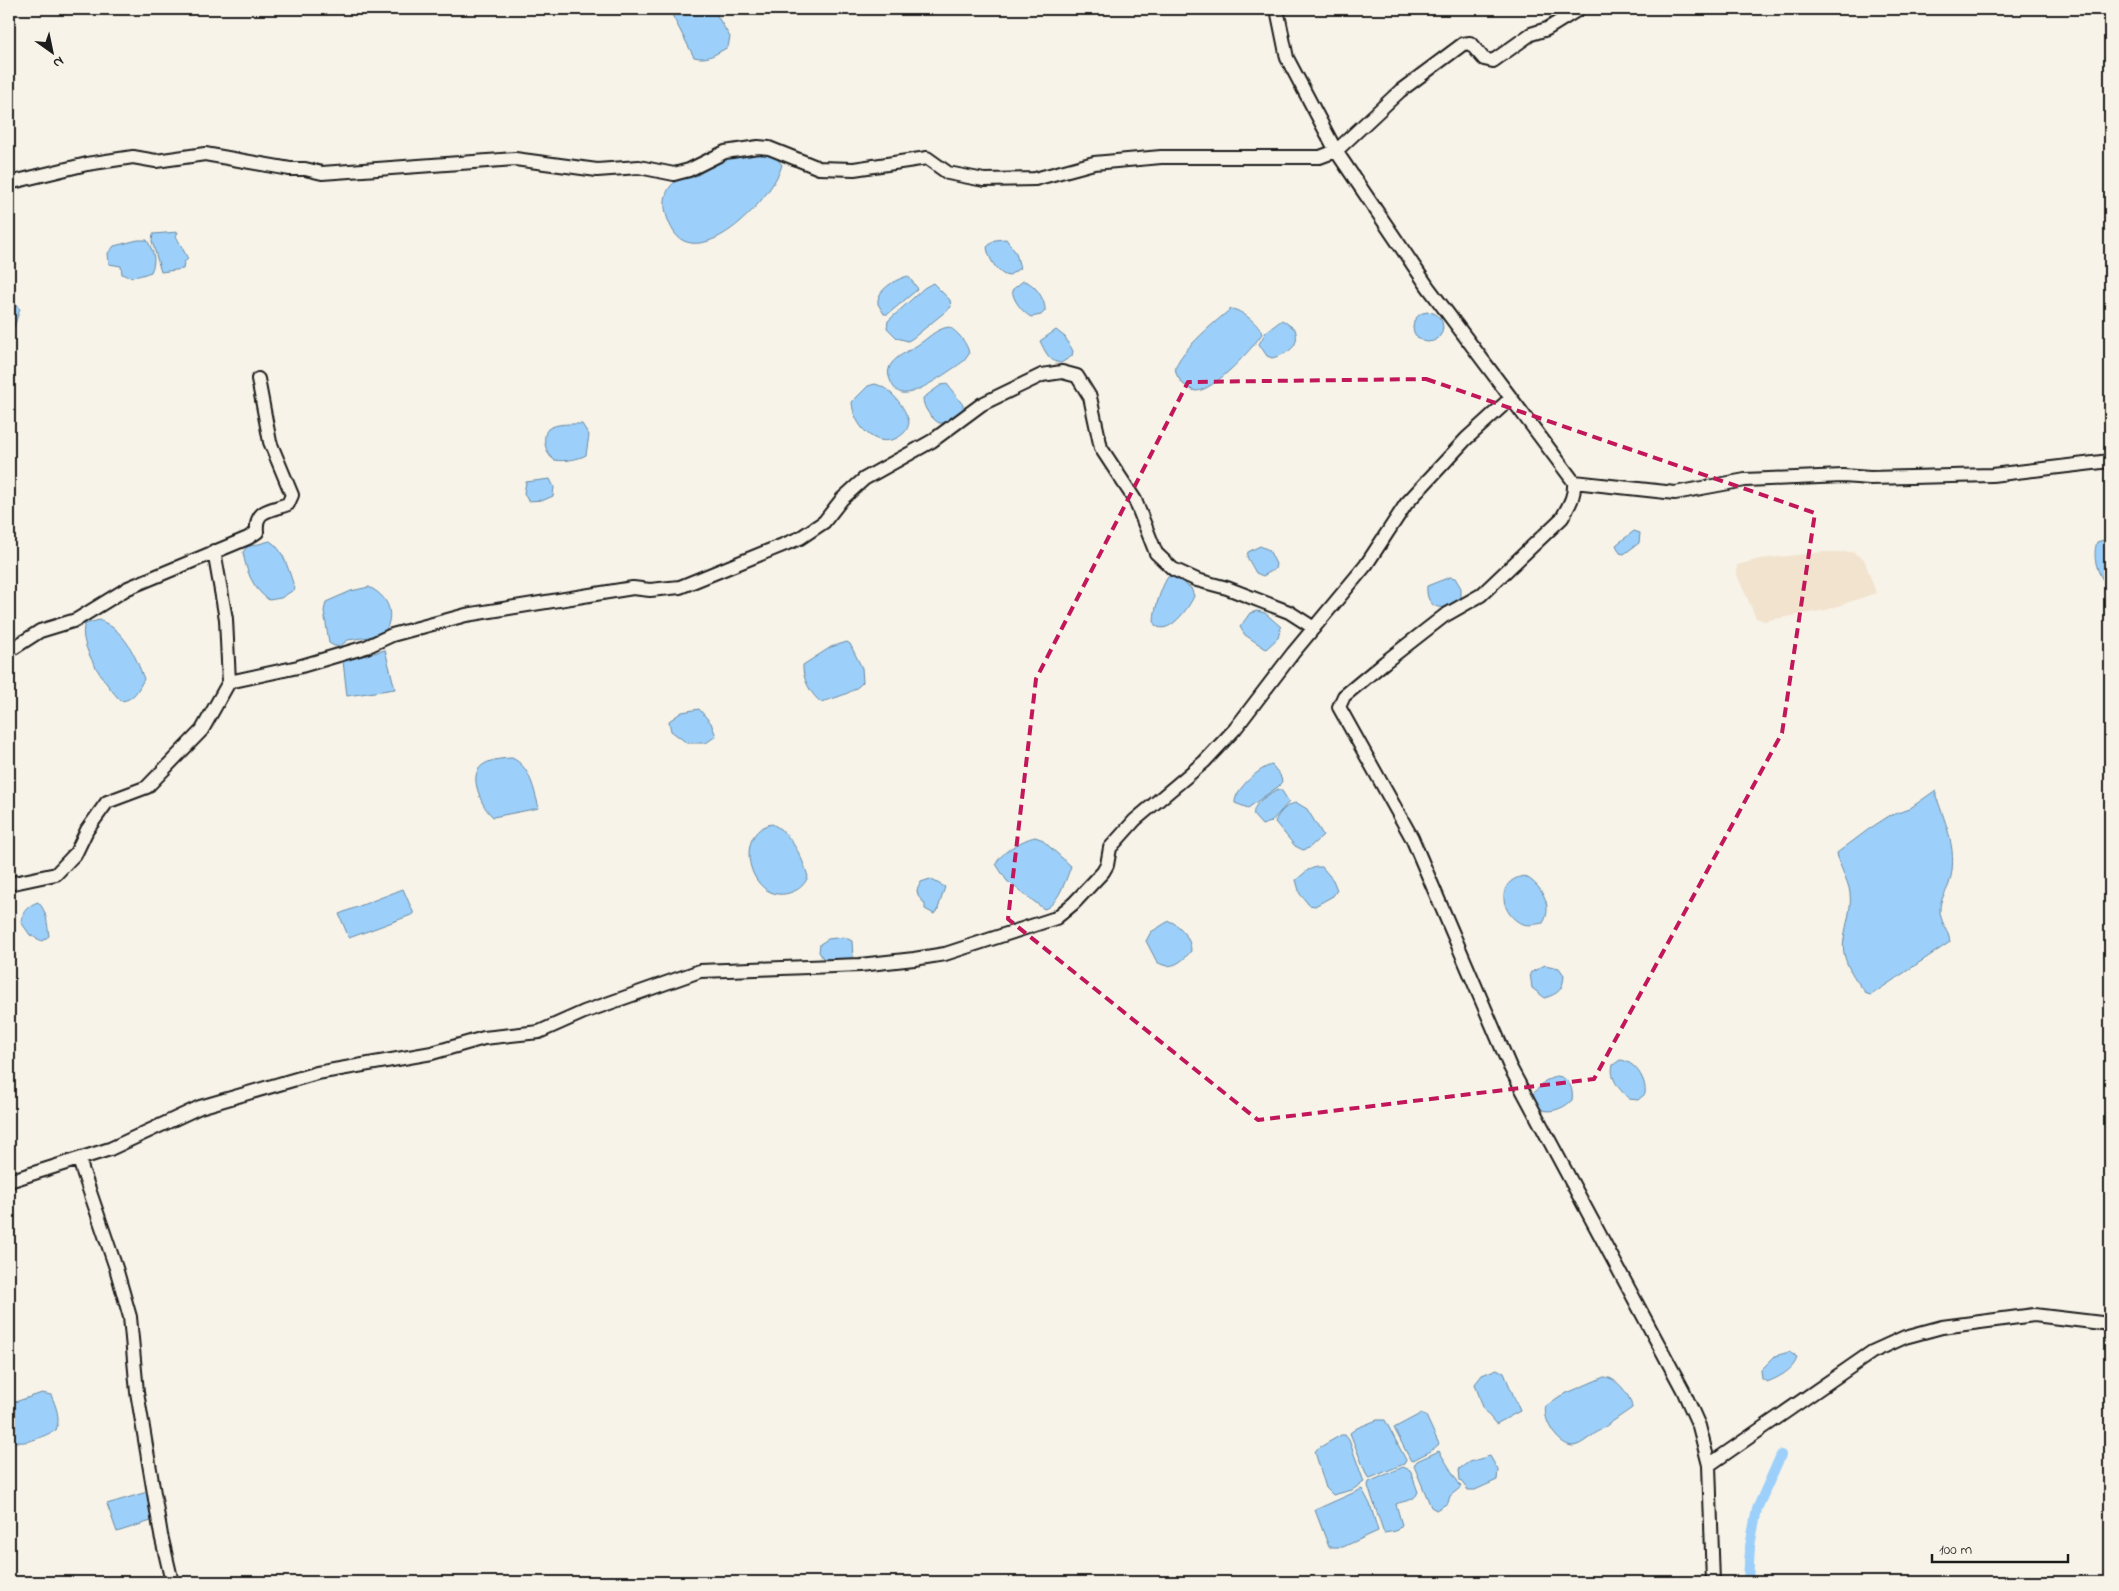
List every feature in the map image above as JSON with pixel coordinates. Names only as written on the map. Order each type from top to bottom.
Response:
[{"type":"street","points":[[1277,9],[1287,58],[1336,151],[1428,287],[1574,482],[1572,502],[1562,518],[1481,595],[1444,616],[1385,662],[1344,696],[1338,707],[1412,838],[1510,1068],[1683,1390],[1699,1426],[1709,1465],[1713,1582]]},
{"type":"street","points":[[9,182],[87,164],[133,157],[156,161],[205,154],[290,170],[305,169],[322,173],[514,159],[597,170],[639,167],[674,174],[689,170],[725,152],[758,147],[770,148],[819,168],[854,169],[927,158],[948,173],[994,180],[1035,179],[1077,166],[1115,160],[1160,157],[1320,157],[1336,151],[1400,91],[1463,44],[1470,43],[1484,59],[1494,61],[1531,34],[1547,30],[1579,9]]},
{"type":"street","points":[[229,682],[306,664],[366,647],[392,635],[466,615],[633,588],[650,590],[680,586],[800,538],[824,522],[842,499],[864,479],[932,441],[982,404],[1042,375],[1062,372],[1077,376],[1090,397],[1101,448],[1135,500],[1156,553],[1173,568],[1189,576],[1227,588],[1289,612],[1314,628]]},
{"type":"street","points":[[9,651],[40,631],[76,620],[128,588],[176,570],[257,532],[256,520],[260,513],[288,504],[292,495],[270,442],[258,379]]},
{"type":"street","points":[[9,1181],[110,1149],[209,1104],[317,1073],[432,1053],[484,1038],[538,1032],[584,1012],[700,971],[860,965],[914,959],[945,954],[1047,922],[1070,907],[1103,872],[1107,865],[1110,848],[1135,820],[1204,762],[1229,736],[1366,565],[1406,504],[1466,439],[1511,398]]},
{"type":"street","points":[[1574,482],[1676,493],[1744,480],[1843,476],[1870,478],[1992,475],[2110,461]]},
{"type":"street","points":[[9,884],[56,874],[76,853],[87,830],[107,802],[147,787],[163,773],[202,730],[229,682],[226,619],[214,551]]},
{"type":"street","points":[[78,1160],[116,1268],[130,1317],[137,1392],[161,1534],[172,1582]]},
{"type":"street","points":[[1709,1465],[1872,1352],[1905,1337],[1942,1327],[2034,1315],[2110,1324]]},
{"type":"highlighted area","points":[[1426,379],[1815,513],[1782,733],[1594,1079],[1258,1120],[1008,919],[1036,679],[1188,382]]},
{"type":"shaded area","points":[[1823,552],[1852,552],[1864,559],[1876,593],[1826,610],[1764,621],[1756,618],[1736,573],[1737,565],[1760,559]]},
{"type":"water","points":[[669,9],[713,9],[730,37],[728,47],[708,57],[694,57]]},
{"type":"water","points":[[757,152],[776,157],[782,165],[768,191],[743,220],[713,240],[698,243],[684,241],[678,237],[673,231],[665,208],[665,198],[671,185],[679,180],[696,176],[721,161]]},
{"type":"water","points":[[178,232],[176,236],[188,259],[184,262],[183,269],[161,272],[152,241],[153,234]]},
{"type":"water","points":[[1006,239],[1016,253],[1020,268],[1008,276],[1000,272],[994,264],[987,247],[995,240]]},
{"type":"water","points":[[138,240],[147,240],[154,255],[153,267],[151,272],[133,277],[125,276],[122,274],[121,266],[109,264],[108,253],[114,246]]},
{"type":"water","points":[[908,276],[918,289],[888,314],[884,314],[878,304],[880,294],[893,282]]},
{"type":"water","points":[[1023,281],[1035,288],[1044,302],[1045,311],[1041,315],[1031,317],[1016,302],[1012,290]]},
{"type":"water","points":[[933,283],[950,300],[951,307],[908,341],[897,338],[887,328],[888,321],[924,288]]},
{"type":"water","points":[[9,304],[14,304],[20,309],[14,327],[9,330]]},
{"type":"water","points":[[1231,309],[1249,318],[1258,326],[1262,334],[1241,359],[1222,377],[1204,389],[1196,391],[1191,389],[1183,384],[1176,374],[1179,360],[1200,336]]},
{"type":"water","points":[[1428,312],[1439,316],[1443,327],[1439,338],[1428,342],[1417,338],[1413,327],[1417,316]]},
{"type":"water","points":[[1282,320],[1295,329],[1296,341],[1287,352],[1272,358],[1267,356],[1259,344],[1266,332]]},
{"type":"water","points":[[949,327],[959,335],[967,346],[969,354],[964,361],[934,381],[916,390],[902,393],[897,390],[892,384],[889,375],[891,364],[936,332]]},
{"type":"water","points":[[1056,330],[1065,337],[1073,351],[1072,356],[1061,363],[1050,358],[1040,341]]},
{"type":"water","points":[[875,384],[892,394],[901,404],[909,422],[904,433],[889,441],[880,440],[866,432],[853,410],[852,402],[868,386]]},
{"type":"water","points":[[947,384],[963,405],[963,410],[945,423],[939,423],[928,412],[923,398],[941,385]]},
{"type":"water","points":[[582,424],[589,435],[586,455],[575,459],[559,461],[552,458],[547,451],[545,441],[548,429],[560,425]]},
{"type":"water","points":[[550,479],[554,487],[553,496],[544,500],[528,501],[524,493],[526,482]]},
{"type":"water","points":[[1634,531],[1640,533],[1639,543],[1624,554],[1620,553],[1616,545]]},
{"type":"water","points":[[2110,538],[2110,585],[2108,586],[2098,571],[2095,553],[2097,542]]},
{"type":"water","points":[[270,541],[283,556],[295,589],[281,598],[269,600],[263,596],[251,579],[243,552],[247,547]]},
{"type":"water","points":[[1260,546],[1269,550],[1276,564],[1275,569],[1263,576],[1256,573],[1247,557],[1248,552]]},
{"type":"water","points":[[1173,576],[1191,588],[1194,596],[1178,620],[1166,627],[1160,628],[1155,625],[1154,615],[1166,581],[1168,577]]},
{"type":"water","points":[[1450,577],[1455,578],[1461,588],[1461,600],[1449,606],[1438,607],[1433,605],[1427,594],[1427,586]]},
{"type":"water","points":[[369,587],[381,595],[388,605],[390,617],[386,630],[369,637],[348,640],[340,646],[334,646],[329,643],[324,611],[326,602],[351,591]]},
{"type":"water","points":[[1257,611],[1265,613],[1281,627],[1278,638],[1266,649],[1245,635],[1240,627],[1250,613]]},
{"type":"water","points":[[99,620],[116,630],[128,644],[144,679],[135,694],[129,699],[121,701],[101,676],[89,653],[83,632],[85,624]]},
{"type":"water","points":[[847,642],[850,644],[862,668],[863,682],[849,692],[821,702],[808,686],[803,665],[831,647]]},
{"type":"water","points":[[385,650],[395,689],[347,696],[343,661]]},
{"type":"water","points":[[699,709],[711,723],[716,736],[706,743],[687,743],[671,731],[669,721],[682,712]]},
{"type":"water","points":[[512,758],[527,773],[539,808],[493,817],[481,801],[476,784],[476,776],[478,770],[488,762]]},
{"type":"water","points":[[1272,765],[1282,781],[1279,786],[1248,808],[1235,803],[1243,786],[1255,774]]},
{"type":"water","points":[[1278,789],[1282,791],[1289,802],[1271,822],[1262,825],[1254,816],[1255,808],[1261,800]]},
{"type":"water","points":[[1936,790],[1936,796],[1952,850],[1952,872],[1940,909],[1950,942],[1871,995],[1867,994],[1853,976],[1844,954],[1843,947],[1850,910],[1850,893],[1837,853],[1889,816],[1909,809]]},
{"type":"water","points":[[1297,803],[1307,809],[1323,835],[1309,848],[1303,850],[1295,846],[1275,822],[1278,815],[1284,809]]},
{"type":"water","points":[[772,824],[785,833],[795,846],[808,877],[802,886],[792,892],[778,894],[766,889],[757,880],[751,867],[749,853],[752,840],[759,830]]},
{"type":"water","points":[[1035,837],[1041,839],[1071,866],[1057,897],[1049,907],[1044,909],[1007,881],[996,864],[1002,855],[1012,847]]},
{"type":"water","points":[[1322,867],[1333,880],[1337,890],[1333,896],[1315,906],[1309,905],[1300,894],[1296,880],[1308,870]]},
{"type":"water","points":[[1524,876],[1536,884],[1544,896],[1547,910],[1543,923],[1523,924],[1510,914],[1506,907],[1504,899],[1508,885],[1514,879]]},
{"type":"water","points":[[930,879],[945,887],[938,909],[934,914],[925,909],[925,904],[918,896],[917,890],[921,882]]},
{"type":"water","points":[[403,889],[414,914],[349,938],[339,914]]},
{"type":"water","points":[[38,902],[45,913],[49,936],[42,941],[30,935],[21,922],[26,909]]},
{"type":"water","points":[[1169,921],[1178,926],[1184,933],[1191,946],[1191,951],[1180,962],[1167,966],[1157,962],[1146,941],[1151,932]]},
{"type":"water","points":[[844,937],[852,941],[853,958],[850,961],[824,960],[819,952],[820,944],[828,939]]},
{"type":"water","points":[[1545,965],[1559,968],[1564,975],[1561,988],[1545,998],[1532,988],[1530,973]]},
{"type":"water","points":[[1620,1060],[1631,1064],[1642,1077],[1645,1094],[1638,1100],[1629,1099],[1614,1079],[1613,1065]]},
{"type":"water","points":[[1557,1076],[1568,1081],[1572,1092],[1572,1100],[1561,1108],[1548,1111],[1542,1110],[1534,1102],[1533,1094],[1545,1081]]},
{"type":"water","points":[[1789,1352],[1797,1357],[1790,1369],[1767,1382],[1762,1379],[1761,1370],[1775,1356]]},
{"type":"water","points":[[1497,1369],[1504,1373],[1520,1411],[1496,1424],[1484,1410],[1475,1384],[1482,1375]]},
{"type":"water","points":[[1604,1377],[1614,1380],[1622,1388],[1629,1398],[1632,1408],[1581,1443],[1572,1446],[1561,1441],[1552,1430],[1546,1417],[1546,1406],[1560,1396]]},
{"type":"water","points":[[42,1393],[51,1395],[55,1404],[58,1417],[56,1430],[24,1442],[13,1440],[9,1436],[8,1429],[9,1404]]},
{"type":"water","points":[[1420,1414],[1426,1416],[1439,1444],[1431,1451],[1411,1461],[1394,1428]]},
{"type":"water","points":[[1377,1420],[1385,1420],[1406,1460],[1404,1464],[1370,1478],[1367,1476],[1350,1433]]},
{"type":"water","points":[[1341,1435],[1345,1435],[1349,1440],[1364,1482],[1352,1490],[1333,1495],[1326,1488],[1315,1452]]},
{"type":"water","points":[[1439,1451],[1461,1487],[1450,1496],[1448,1503],[1436,1510],[1431,1507],[1414,1466],[1417,1461]]},
{"type":"water","points":[[1490,1456],[1498,1470],[1497,1480],[1475,1490],[1468,1490],[1460,1480],[1459,1469],[1469,1462]]},
{"type":"water","points":[[1403,1467],[1410,1470],[1418,1492],[1414,1498],[1396,1504],[1402,1525],[1396,1531],[1384,1533],[1368,1486],[1369,1482]]},
{"type":"water","points":[[1362,1489],[1370,1504],[1378,1531],[1343,1547],[1329,1547],[1315,1510]]},
{"type":"water","points":[[147,1492],[154,1520],[117,1532],[107,1504]]},
{"type":"waterway","points":[[1748,1582],[1750,1546],[1757,1509],[1781,1455]]}]
